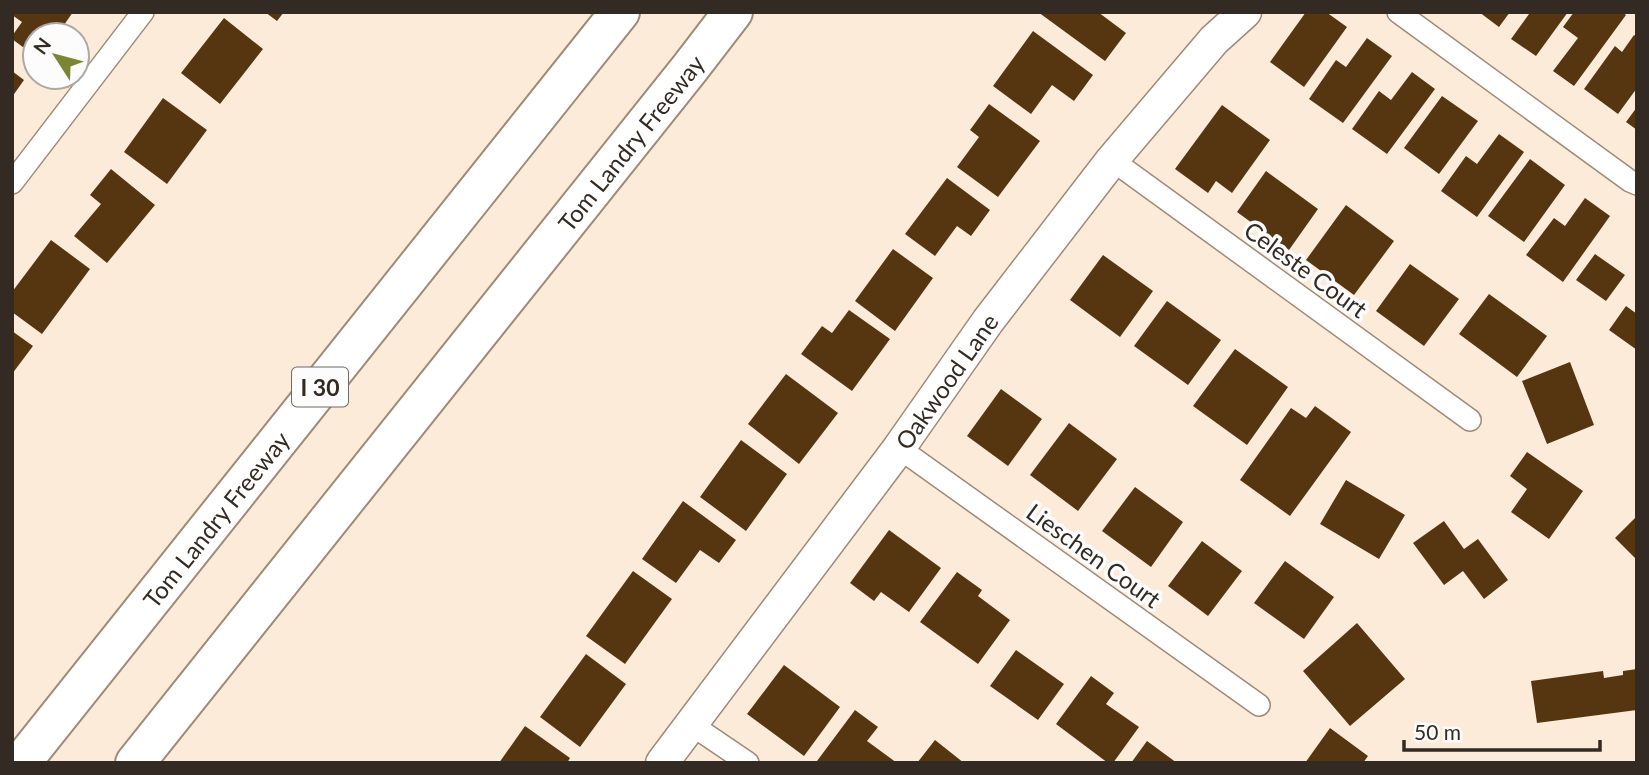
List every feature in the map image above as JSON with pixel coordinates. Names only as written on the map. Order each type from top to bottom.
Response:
[{"type":"highway","name":"Tom Landry Freeway","points":[[21,763],[620,12]]},
{"type":"highway","name":"Tom Landry Freeway","points":[[135,763],[733,12]]},
{"type":"street","points":[[12,183],[143,12]]},
{"type":"street","name":"Oakwood Lane","points":[[662,763],[899,448],[988,321],[1112,160],[1214,40],[1245,12]]},
{"type":"street","points":[[1398,12],[1637,184]]},
{"type":"street","name":"Celeste Court","points":[[1112,160],[1470,420]]},
{"type":"street","name":"Lieschen Court","points":[[899,448],[1259,705]]},
{"type":"street","points":[[692,725],[748,763]]},
{"type":"building","points":[[12,12],[73,12],[67,21],[21,21]]},
{"type":"building","points":[[265,12],[284,12],[277,21]]},
{"type":"building","points":[[1038,12],[1098,12],[1126,33],[1105,61]]},
{"type":"building","points":[[1306,12],[1326,12],[1347,27],[1304,87],[1270,62]]},
{"type":"building","points":[[1479,12],[1510,12],[1499,27]]},
{"type":"building","points":[[1527,12],[1568,12],[1536,56],[1511,39],[1529,14]]},
{"type":"building","points":[[1574,12],[1622,12],[1626,15],[1574,86],[1553,71],[1578,38],[1563,27]]},
{"type":"building","points":[[224,18],[263,49],[220,104],[181,73]]},
{"type":"building","points":[[21,23],[21,46],[12,36]]},
{"type":"building","points":[[1033,31],[1093,75],[1074,101],[1052,85],[1031,114],[993,86]]},
{"type":"building","points":[[1634,35],[1637,37],[1637,88],[1618,114],[1584,89],[1615,46],[1622,52]]},
{"type":"building","points":[[1367,38],[1392,56],[1343,123],[1309,99],[1336,60],[1346,67]]},
{"type":"building","points":[[12,71],[21,78],[21,84],[12,97]]},
{"type":"building","points":[[1412,72],[1435,89],[1387,154],[1352,129],[1379,91],[1391,100]]},
{"type":"building","points":[[1442,96],[1478,121],[1439,174],[1404,148]]},
{"type":"building","points":[[163,98],[207,130],[167,184],[124,152]]},
{"type":"building","points":[[989,104],[1040,141],[998,197],[957,167],[979,137],[970,130]]},
{"type":"building","points":[[1222,105],[1270,140],[1232,193],[1216,181],[1208,193],[1175,169]]},
{"type":"building","points":[[1637,107],[1637,130],[1626,122]]},
{"type":"building","points":[[1499,134],[1524,152],[1477,217],[1441,191],[1466,156],[1477,164]]},
{"type":"building","points":[[1530,159],[1565,185],[1524,242],[1488,216]]},
{"type":"building","points":[[111,169],[155,205],[107,263],[74,236],[101,204],[90,195]]},
{"type":"building","points":[[1266,171],[1318,209],[1289,250],[1237,212]]},
{"type":"building","points":[[947,178],[990,210],[971,236],[957,226],[935,256],[905,234]]},
{"type":"building","points":[[1585,198],[1610,216],[1563,282],[1526,255],[1554,218],[1565,226]]},
{"type":"building","points":[[1346,205],[1394,241],[1354,295],[1306,260]]},
{"type":"building","points":[[51,240],[90,269],[42,334],[12,312],[12,292]]},
{"type":"building","points":[[893,249],[933,278],[895,331],[855,301]]},
{"type":"building","points":[[1595,254],[1625,275],[1606,301],[1576,280]]},
{"type":"building","points":[[1103,255],[1153,291],[1120,337],[1070,300]]},
{"type":"building","points":[[1410,264],[1459,299],[1424,346],[1376,311]]},
{"type":"building","points":[[1489,294],[1547,336],[1517,377],[1459,334]]},
{"type":"building","points":[[1167,301],[1221,340],[1188,385],[1134,346]]},
{"type":"building","points":[[1626,306],[1637,314],[1637,350],[1609,330]]},
{"type":"building","points":[[849,310],[890,339],[852,391],[801,354],[822,326],[832,333]]},
{"type":"building","points":[[12,331],[33,346],[12,374]]},
{"type":"building","points":[[1235,349],[1288,387],[1247,445],[1193,406]]},
{"type":"building","points":[[1570,362],[1594,425],[1547,444],[1522,381]]},
{"type":"building","points":[[786,374],[838,413],[799,464],[748,424]]},
{"type":"building","points":[[1001,389],[1042,419],[1008,466],[967,436]]},
{"type":"building","points":[[1315,406],[1351,432],[1290,516],[1240,480],[1291,408],[1306,418]]},
{"type":"building","points":[[1069,423],[1117,459],[1078,511],[1030,475]]},
{"type":"building","points":[[741,440],[787,474],[746,531],[700,497]]},
{"type":"building","points":[[1527,452],[1583,491],[1549,539],[1511,512],[1527,489],[1510,476]]},
{"type":"building","points":[[1346,480],[1405,515],[1379,559],[1320,524]]},
{"type":"building","points":[[1135,487],[1183,522],[1151,567],[1102,531]]},
{"type":"building","points":[[683,501],[736,540],[719,563],[700,550],[676,583],[642,559]]},
{"type":"building","points":[[1637,516],[1637,560],[1615,538]]},
{"type":"building","points":[[1444,521],[1464,549],[1478,539],[1508,580],[1484,599],[1463,571],[1444,585],[1413,543]]},
{"type":"building","points":[[889,530],[941,568],[909,612],[881,592],[874,601],[850,583]]},
{"type":"building","points":[[1202,541],[1242,571],[1208,616],[1168,586]]},
{"type":"building","points":[[1285,561],[1334,597],[1304,639],[1254,603]]},
{"type":"building","points":[[633,571],[672,599],[625,664],[586,636]]},
{"type":"building","points":[[957,572],[982,590],[978,596],[1010,620],[978,664],[920,622]]},
{"type":"building","points":[[1357,623],[1405,679],[1350,726],[1303,671]]},
{"type":"building","points":[[1016,650],[1064,684],[1038,720],[990,686]]},
{"type":"building","points":[[586,654],[626,684],[580,747],[540,717]]},
{"type":"building","points":[[784,665],[840,707],[804,756],[747,714]]},
{"type":"building","points":[[1637,669],[1637,710],[1537,723],[1531,681],[1603,671],[1604,678],[1623,675],[1623,671]]},
{"type":"building","points":[[1091,676],[1114,693],[1106,704],[1139,727],[1113,763],[1108,763],[1056,724]]},
{"type":"building","points":[[855,710],[878,727],[867,741],[897,763],[817,761]]},
{"type":"building","points":[[525,726],[570,758],[567,763],[499,763]]},
{"type":"building","points":[[1330,728],[1368,756],[1363,763],[1305,763]]},
{"type":"building","points":[[935,740],[964,763],[917,763]]},
{"type":"building","points":[[1147,741],[1177,763],[1131,763]]}]
